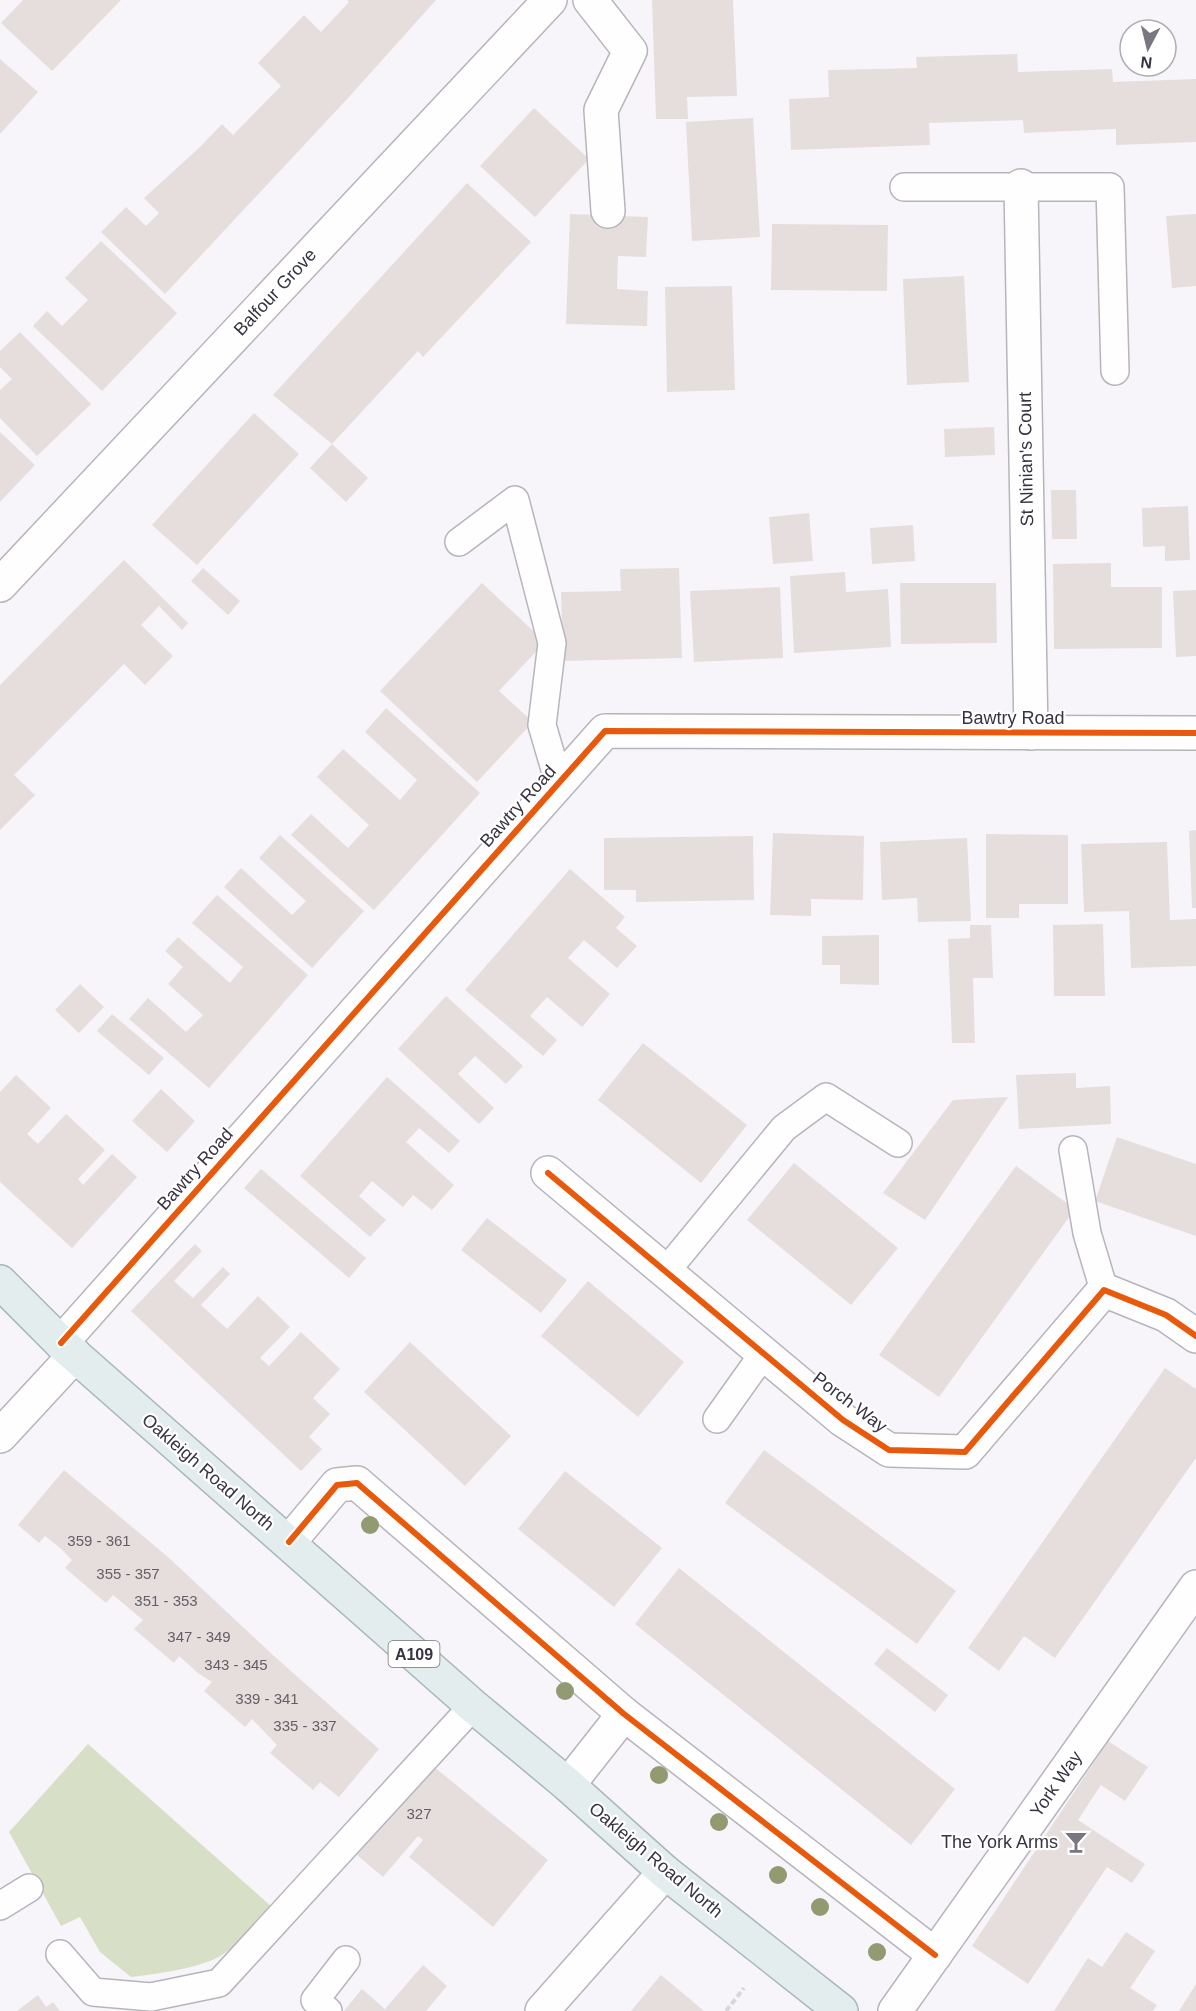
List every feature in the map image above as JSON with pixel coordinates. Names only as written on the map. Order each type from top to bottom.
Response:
[{"type":"main road","name":"Oakleigh Road North","points":[[0,1282],[68,1349],[473,1706],[568,1785],[665,1872],[842,2011]]},
{"type":"street","name":"Balfour Grove","points":[[0,585],[550,0]]},
{"type":"street","points":[[590,0],[630,51],[601,110],[608,211]]},
{"type":"street","name":"St Ninian's Court","points":[[1021,186],[1031,733]]},
{"type":"street","name":"Bawtry Road","points":[[0,1436],[68,1349],[604,731],[1196,733]]},
{"type":"street","name":"Porch Way","points":[[548,1173],[843,1420],[889,1450],[965,1452],[1104,1290]]},
{"type":"street","points":[[1104,1290],[1166,1316],[1196,1336]]},
{"type":"street","points":[[289,1542],[337,1485],[357,1483],[624,1714],[935,1955]]},
{"type":"street","name":"York Way","points":[[895,2011],[1196,1587]]},
{"type":"street","points":[[568,1785],[624,1714]]},
{"type":"street","points":[[542,2011],[665,1872]]},
{"type":"lane","points":[[904,187],[1110,187],[1115,371]]},
{"type":"lane","points":[[459,542],[515,500],[552,643],[542,725],[559,783]]},
{"type":"lane","points":[[666,1271],[784,1128],[826,1097],[898,1143]]},
{"type":"lane","points":[[1073,1150],[1086,1233],[1104,1290]]},
{"type":"lane","points":[[717,1419],[764,1353]]},
{"type":"lane","points":[[60,1954],[93,1992],[151,1997],[219,1983],[473,1706]]},
{"type":"lane","points":[[0,1906],[29,1888]]},
{"type":"lane","points":[[328,2011],[315,2000],[346,1960]]},
{"type":"green space","points":[[88,1744],[271,1906],[223,1955],[187,1968],[131,1977],[100,1952],[80,1917],[61,1926],[9,1832]]},
{"type":"building","points":[[23,0],[121,0],[52,71],[1,23]]},
{"type":"building","points":[[347,0],[436,0],[165,294],[101,232],[126,207],[146,226],[159,213],[144,198],[222,124],[233,135],[281,86],[258,63],[304,15],[321,32],[349,2]]},
{"type":"building","points":[[652,0],[733,0],[737,96],[687,97],[688,119],[656,119]]},
{"type":"building","points":[[1017,54],[1018,72],[1112,69],[1113,82],[1196,79],[1196,142],[1116,145],[1116,129],[1024,133],[1023,120],[929,123],[930,145],[791,150],[789,99],[829,97],[828,70],[917,68],[916,57]]},
{"type":"building","points":[[0,59],[38,92],[0,134]]},
{"type":"building","points":[[534,108],[589,159],[535,217],[480,166]]},
{"type":"building","points":[[753,118],[760,237],[692,241],[686,122]]},
{"type":"building","points":[[467,183],[531,242],[423,357],[418,351],[332,444],[273,395]]},
{"type":"building","points":[[570,214],[648,217],[646,257],[618,256],[617,289],[648,291],[647,326],[566,324]]},
{"type":"building","points":[[1196,214],[1196,286],[1172,288],[1166,216]]},
{"type":"building","points":[[772,224],[888,225],[887,291],[771,290]]},
{"type":"building","points":[[101,241],[177,313],[102,391],[33,326],[47,311],[62,326],[88,300],[65,278]]},
{"type":"building","points":[[964,276],[969,382],[907,385],[903,279]]},
{"type":"building","points":[[732,286],[735,390],[667,392],[665,287]]},
{"type":"building","points":[[20,332],[91,404],[37,456],[0,418],[0,390],[12,379],[0,367],[0,351]]},
{"type":"building","points":[[254,413],[299,454],[197,565],[152,525]]},
{"type":"building","points":[[994,427],[995,455],[945,457],[944,429]]},
{"type":"building","points":[[0,432],[35,465],[0,502]]},
{"type":"building","points":[[332,444],[368,478],[346,502],[310,468]]},
{"type":"building","points":[[1051,490],[1076,490],[1077,539],[1052,539]]},
{"type":"building","points":[[1188,506],[1190,560],[1165,561],[1165,546],[1143,547],[1142,508]]},
{"type":"building","points":[[809,513],[813,561],[773,564],[769,517]]},
{"type":"building","points":[[913,525],[915,561],[872,564],[870,528]]},
{"type":"building","points":[[124,560],[188,623],[182,630],[159,606],[141,625],[173,656],[145,685],[124,664],[14,775],[35,795],[0,830],[0,685]]},
{"type":"building","points":[[1111,563],[1111,587],[1162,587],[1162,648],[1054,649],[1053,564]]},
{"type":"building","points":[[203,568],[240,601],[228,615],[191,581]]},
{"type":"building","points":[[679,568],[682,658],[563,661],[561,592],[621,591],[620,569]]},
{"type":"building","points":[[845,572],[846,592],[888,589],[891,647],[794,653],[790,576]]},
{"type":"building","points":[[482,583],[545,642],[499,691],[533,722],[477,782],[380,691]]},
{"type":"building","points":[[900,583],[996,583],[997,643],[901,644]]},
{"type":"building","points":[[780,587],[783,658],[694,662],[690,591]]},
{"type":"building","points":[[1196,590],[1196,656],[1176,657],[1173,591]]},
{"type":"building","points":[[386,708],[480,793],[374,910],[291,835],[311,814],[348,848],[369,825],[317,777],[343,749],[400,800],[417,780],[365,732]]},
{"type":"building","points":[[1196,830],[1196,908],[1192,908],[1189,831]]},
{"type":"building","points":[[773,833],[864,836],[863,900],[811,899],[811,916],[770,915]]},
{"type":"building","points":[[986,834],[1068,835],[1068,904],[1019,904],[1019,918],[986,918]]},
{"type":"building","points":[[280,835],[364,911],[312,968],[224,887],[241,868],[292,915],[306,901],[259,858]]},
{"type":"building","points":[[753,836],[754,900],[636,902],[636,890],[604,890],[604,838]]},
{"type":"building","points":[[967,838],[971,921],[918,922],[917,898],[882,900],[880,842]]},
{"type":"building","points":[[1167,842],[1170,920],[1196,919],[1196,966],[1131,968],[1129,911],[1084,912],[1081,844]]},
{"type":"building","points":[[570,869],[625,917],[616,928],[637,946],[617,968],[584,940],[568,958],[610,994],[582,1027],[547,997],[530,1016],[557,1040],[543,1056],[465,990]]},
{"type":"building","points":[[217,895],[308,975],[209,1088],[129,1019],[148,998],[186,1032],[203,1015],[168,984],[183,967],[165,951],[178,937],[230,983],[243,967],[192,923]]},
{"type":"building","points":[[1103,924],[1105,996],[1054,996],[1053,925]]},
{"type":"building","points":[[970,925],[991,925],[993,978],[973,978],[975,1043],[952,1043],[948,939],[970,938]]},
{"type":"building","points":[[879,935],[879,985],[840,984],[840,965],[822,965],[822,936]]},
{"type":"building","points":[[80,984],[104,1007],[79,1033],[55,1010]]},
{"type":"building","points":[[446,996],[523,1066],[506,1084],[475,1056],[458,1074],[494,1108],[479,1124],[398,1049]]},
{"type":"building","points":[[112,1014],[164,1058],[149,1075],[97,1031]]},
{"type":"building","points":[[643,1043],[747,1125],[701,1183],[598,1100]]},
{"type":"building","points":[[1076,1073],[1076,1088],[1110,1086],[1111,1124],[1019,1129],[1016,1075]]},
{"type":"building","points":[[16,1075],[51,1108],[27,1134],[38,1144],[66,1114],[105,1150],[78,1179],[83,1185],[112,1154],[137,1177],[72,1248],[0,1182],[0,1092]]},
{"type":"building","points":[[387,1077],[460,1141],[449,1153],[419,1128],[406,1142],[454,1185],[432,1210],[413,1195],[403,1207],[372,1181],[359,1196],[386,1220],[370,1237],[300,1176]]},
{"type":"building","points":[[161,1089],[195,1121],[167,1152],[132,1121]]},
{"type":"building","points":[[1008,1097],[925,1220],[883,1193],[953,1100]]},
{"type":"building","points":[[1117,1137],[1196,1164],[1196,1236],[1095,1201]]},
{"type":"building","points":[[794,1163],[898,1248],[851,1305],[747,1220]]},
{"type":"building","points":[[1016,1166],[1075,1209],[939,1397],[879,1355]]},
{"type":"building","points":[[261,1169],[366,1258],[349,1278],[244,1188]]},
{"type":"building","points":[[487,1218],[567,1280],[541,1313],[461,1250]]},
{"type":"building","points":[[195,1244],[202,1251],[174,1281],[193,1298],[223,1267],[230,1274],[201,1305],[227,1329],[258,1296],[290,1327],[260,1358],[269,1366],[301,1332],[340,1369],[313,1398],[330,1414],[309,1437],[322,1449],[301,1471],[131,1311]]},
{"type":"building","points":[[588,1281],[684,1362],[638,1417],[541,1336]]},
{"type":"building","points":[[410,1342],[511,1436],[465,1486],[364,1392]]},
{"type":"building","points":[[1165,1368],[1196,1389],[1196,1458],[1055,1658],[1024,1636],[999,1671],[968,1648]]},
{"type":"building","points":[[764,1450],[956,1591],[917,1644],[725,1503]]},
{"type":"building","points":[[64,1470],[168,1557],[274,1656],[379,1749],[339,1797],[320,1782],[313,1790],[270,1753],[277,1745],[252,1719],[245,1727],[204,1691],[212,1682],[179,1656],[174,1663],[134,1629],[143,1620],[113,1595],[106,1603],[65,1568],[72,1560],[60,1548],[45,1536],[39,1543],[18,1525]]},
{"type":"building","points":[[565,1471],[662,1548],[614,1607],[518,1529]]},
{"type":"building","points":[[679,1568],[955,1789],[911,1845],[635,1624]]},
{"type":"building","points":[[887,1648],[948,1695],[935,1712],[874,1664]]},
{"type":"building","name":"The York Arms","points":[[1108,1741],[1148,1767],[1125,1801],[1101,1785],[1078,1820],[1145,1864],[1132,1883],[1107,1867],[1028,1984],[972,1946]]},
{"type":"building","points":[[433,1766],[548,1860],[493,1927],[409,1857],[423,1840],[418,1836],[383,1877],[357,1855]]},
{"type":"building","points":[[1126,1932],[1155,1951],[1130,1988],[1157,2005],[1153,2011],[1054,2011],[1088,1958],[1102,1967]]},
{"type":"building","points":[[423,1965],[447,1986],[426,2011],[344,2011],[362,1989],[385,2009]]},
{"type":"building","points":[[661,1975],[704,2011],[631,2011]]},
{"type":"building","points":[[1196,1984],[1196,2011],[1179,2011]]},
{"type":"building","points":[[38,1995],[46,2007],[53,2002],[60,2011],[17,2011]]},
{"type":"cycle path","points":[[61,1343],[605,731],[1196,733]]},
{"type":"cycle path","points":[[548,1173],[843,1420],[889,1450],[965,1452],[1104,1290],[1166,1315],[1196,1336]]},
{"type":"cycle path","points":[[289,1542],[337,1485],[357,1483],[624,1714],[935,1955]]},
{"type":"place","name":"The York Arms","points":[[1076,1842]]}]
